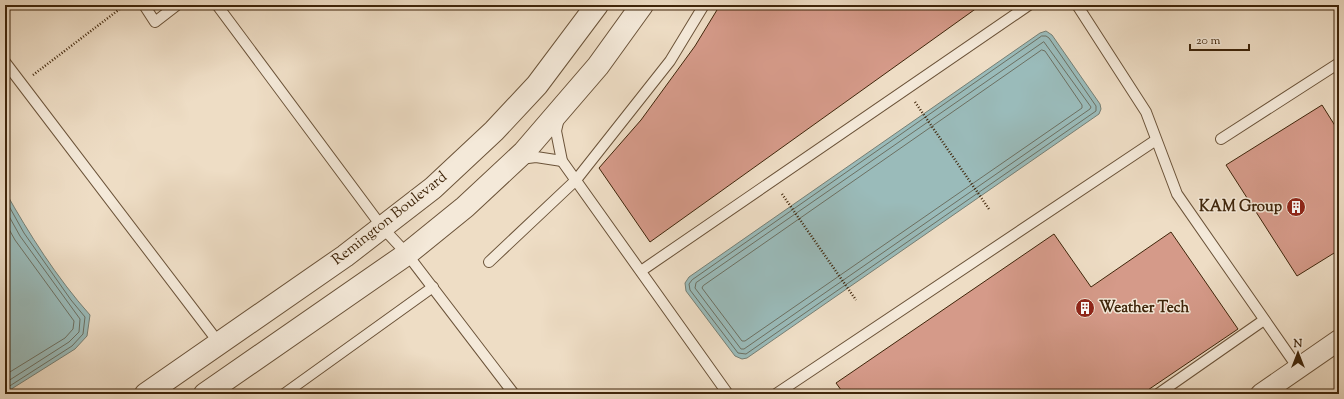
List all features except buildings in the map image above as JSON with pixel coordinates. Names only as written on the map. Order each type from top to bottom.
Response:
[{"type":"street","name":"Remington Boulevard","points":[[146,394],[345,256],[433,188],[494,131],[537,85],[597,5]]},
{"type":"street","points":[[205,394],[407,254],[465,207],[516,160],[562,108],[598,66],[642,5]]},
{"type":"street","points":[[1261,394],[1339,340]]},
{"type":"lane","points":[[144,5],[155,22],[177,5]]},
{"type":"lane","points":[[217,5],[382,227],[407,254],[514,394]]},
{"type":"lane","points":[[490,262],[576,180],[670,61],[704,5]]},
{"type":"lane","points":[[641,271],[1029,5]]},
{"type":"lane","points":[[1077,5],[1146,112],[1177,194],[1298,368]]},
{"type":"lane","points":[[5,62],[219,343]]},
{"type":"lane","points":[[1221,139],[1338,66]]},
{"type":"lane","points":[[562,108],[556,131],[562,161],[728,394]]},
{"type":"lane","points":[[776,394],[1156,140]]},
{"type":"lane","points":[[516,160],[536,157],[562,161]]},
{"type":"lane","points":[[284,394],[432,287]]},
{"type":"lane","points":[[1158,394],[1264,320]]},
{"type":"lane","points":[[788,385],[794,394]]},
{"type":"path","points":[[22,84],[125,5]]},
{"type":"path","points":[[915,102],[989,208]]},
{"type":"path","points":[[782,194],[856,300]]},
{"type":"water","points":[[1046,31],[1052,35],[1100,104],[1101,109],[1099,114],[747,358],[742,359],[735,356],[686,291],[685,283],[689,277],[1040,33]]},
{"type":"water","points":[[5,191],[44,255],[66,286],[90,315],[87,336],[75,349],[5,393]]},
{"type":"place","name":"KAM Group","points":[[1296,207]]},
{"type":"place","name":"Weather Tech","points":[[1085,308]]}]
